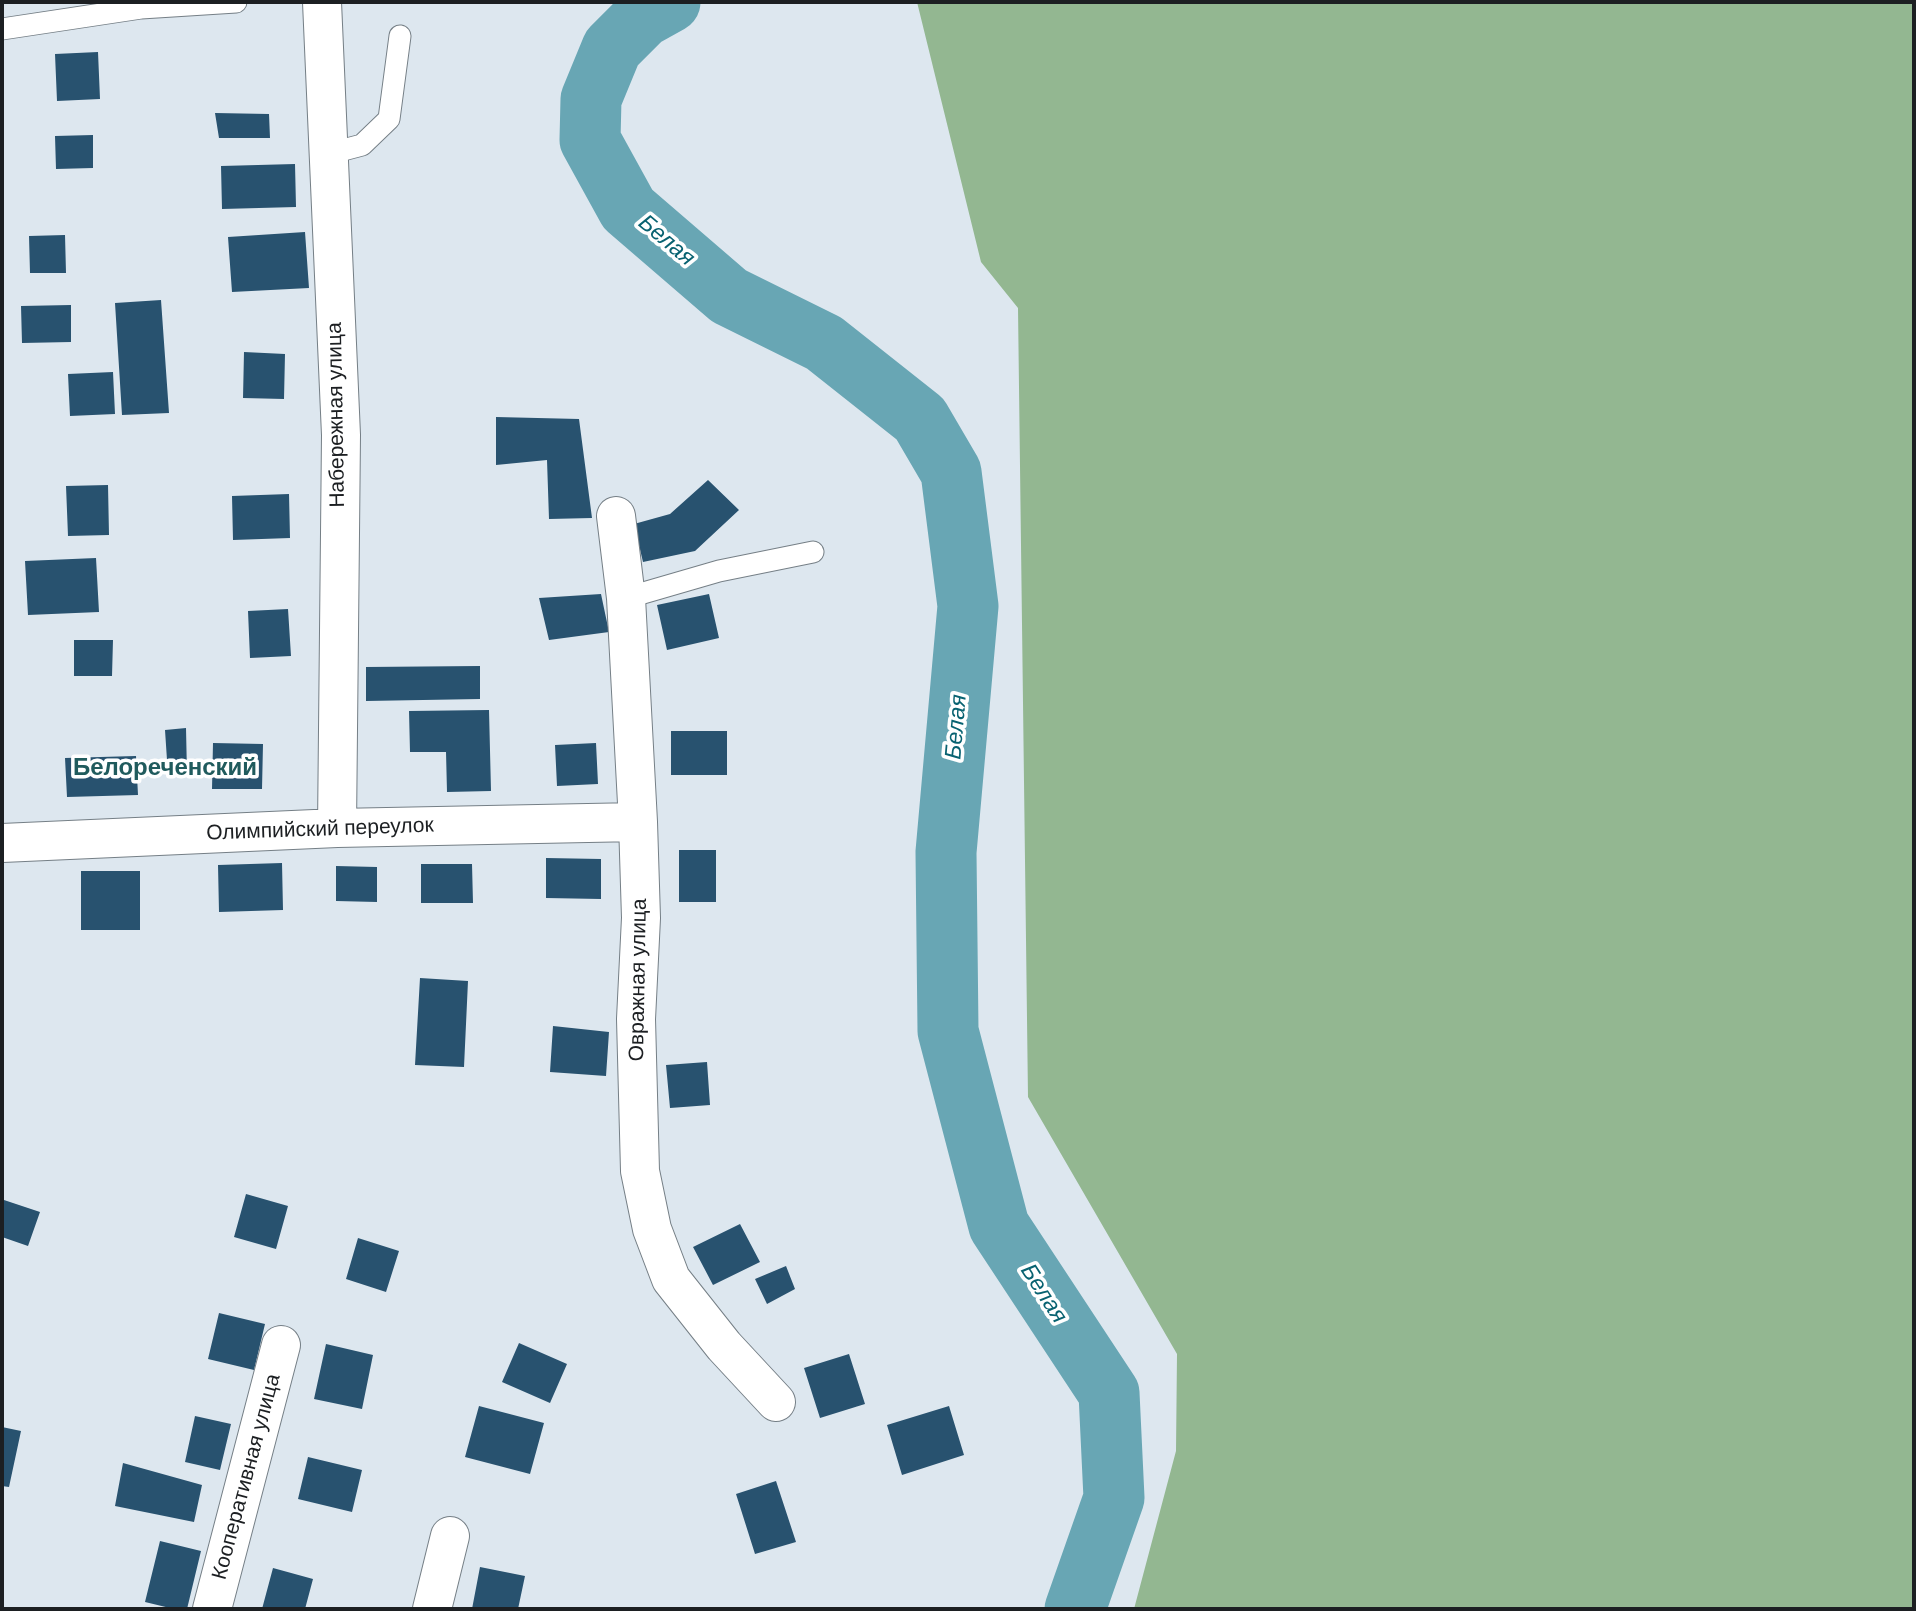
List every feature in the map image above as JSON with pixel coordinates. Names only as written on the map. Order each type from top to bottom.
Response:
[{"type":"street","name":"Набережная улица","points":[[322,2],[341,435],[337,828]]},
{"type":"street","name":"Овражная улица","points":[[616,516],[626,598],[638,822],[641,918],[636,1018],[640,1171],[652,1229],[671,1279],[724,1346],[776,1402]]},
{"type":"street","name":"Олимпийский переулок","points":[[2,843],[337,828],[638,822]]},
{"type":"street","name":"Кооперативная улица","points":[[212,1609],[281,1345]]},
{"type":"street","points":[[432,1609],[450,1536]]},
{"type":"lane","points":[[2,29],[141,8],[236,2]]},
{"type":"lane","points":[[328,154],[362,145],[389,119],[400,36]]},
{"type":"lane","points":[[626,598],[719,570],[813,552]]},
{"type":"green space","points":[[917,2],[1914,2],[1914,1609],[1134,1609],[1176,1451],[1177,1354],[1028,1097],[1018,308],[981,262]]},
{"type":"building","points":[[98,52],[100,99],[57,101],[55,54]]},
{"type":"building","points":[[215,113],[269,114],[270,138],[219,138]]},
{"type":"building","points":[[93,135],[93,168],[56,169],[55,136]]},
{"type":"building","points":[[295,164],[296,207],[222,209],[221,166]]},
{"type":"building","points":[[305,232],[309,288],[232,292],[228,237]]},
{"type":"building","points":[[65,235],[66,273],[30,273],[29,236]]},
{"type":"building","points":[[161,300],[169,413],[122,415],[115,303]]},
{"type":"building","points":[[71,305],[71,342],[22,343],[21,306]]},
{"type":"building","points":[[244,352],[285,354],[284,399],[243,398]]},
{"type":"building","points":[[113,372],[115,414],[70,416],[68,374]]},
{"type":"building","points":[[496,417],[579,419],[592,518],[549,519],[547,460],[496,465]]},
{"type":"building","points":[[708,480],[739,510],[695,551],[643,562],[634,524],[670,514]]},
{"type":"building","points":[[108,485],[109,535],[68,536],[66,486]]},
{"type":"building","points":[[289,494],[290,538],[233,540],[232,496]]},
{"type":"building","points":[[96,558],[99,612],[28,615],[25,561]]},
{"type":"building","points":[[601,594],[609,632],[549,640],[539,598]]},
{"type":"building","points":[[709,594],[719,638],[667,650],[657,605]]},
{"type":"building","points":[[288,609],[291,656],[250,658],[248,611]]},
{"type":"building","points":[[74,640],[113,640],[112,676],[74,676]]},
{"type":"building","points":[[480,666],[480,699],[366,701],[366,667]]},
{"type":"building","points":[[489,710],[491,791],[447,792],[446,752],[410,752],[409,711]]},
{"type":"building","points":[[186,728],[187,774],[168,775],[165,730]]},
{"type":"building","points":[[671,731],[727,731],[727,775],[671,775]]},
{"type":"building","points":[[213,743],[263,744],[262,789],[212,789]]},
{"type":"building","points":[[596,743],[598,784],[557,786],[555,745]]},
{"type":"building","points":[[136,756],[138,795],[67,797],[65,758]]},
{"type":"building","points":[[679,850],[716,850],[716,902],[679,902]]},
{"type":"building","points":[[546,858],[601,859],[601,899],[546,898]]},
{"type":"building","points":[[282,863],[283,910],[219,912],[218,865]]},
{"type":"building","points":[[421,864],[472,864],[473,903],[421,903]]},
{"type":"building","points":[[336,866],[377,867],[377,902],[336,901]]},
{"type":"building","points":[[81,871],[140,871],[140,930],[81,930]]},
{"type":"building","points":[[420,978],[468,981],[464,1067],[415,1065]]},
{"type":"building","points":[[553,1026],[609,1032],[606,1076],[550,1072]]},
{"type":"building","points":[[707,1062],[710,1105],[670,1108],[666,1065]]},
{"type":"building","points":[[246,1194],[288,1206],[276,1249],[234,1237]]},
{"type":"building","points":[[4,1200],[40,1212],[28,1246],[2,1237]]},
{"type":"building","points":[[740,1224],[760,1262],[713,1285],[693,1247]]},
{"type":"building","points":[[358,1238],[399,1251],[386,1292],[346,1279]]},
{"type":"building","points":[[786,1266],[795,1289],[767,1304],[755,1279]]},
{"type":"building","points":[[219,1313],[265,1324],[254,1370],[208,1359]]},
{"type":"building","points":[[519,1343],[567,1364],[550,1403],[502,1382]]},
{"type":"building","points":[[326,1344],[373,1355],[362,1409],[314,1399]]},
{"type":"building","points":[[849,1354],[865,1404],[820,1418],[804,1368]]},
{"type":"building","points":[[479,1406],[544,1423],[530,1474],[465,1457]]},
{"type":"building","points":[[949,1406],[964,1455],[902,1475],[887,1425]]},
{"type":"building","points":[[195,1416],[231,1424],[220,1470],[185,1462]]},
{"type":"building","points":[[2,1427],[21,1431],[9,1487],[2,1486]]},
{"type":"building","points":[[308,1457],[362,1470],[352,1512],[298,1499]]},
{"type":"building","points":[[123,1463],[202,1485],[194,1522],[115,1506]]},
{"type":"building","points":[[776,1481],[796,1542],[755,1554],[736,1494]]},
{"type":"building","points":[[160,1541],[201,1551],[187,1609],[174,1609],[145,1602]]},
{"type":"building","points":[[480,1567],[525,1576],[518,1609],[472,1609]]},
{"type":"building","points":[[273,1568],[313,1579],[305,1609],[262,1609]]},
{"type":"waterway","name":"Белая","points":[[670,2],[643,17],[612,48],[591,99],[590,140],[628,209],[729,296],[824,343],[920,419],[951,472],[968,606],[946,852],[948,1031],[999,1226],[1109,1393],[1114,1498],[1075,1609]]},
{"type":"district","name":"Белореченский","points":[[165,769]]}]
